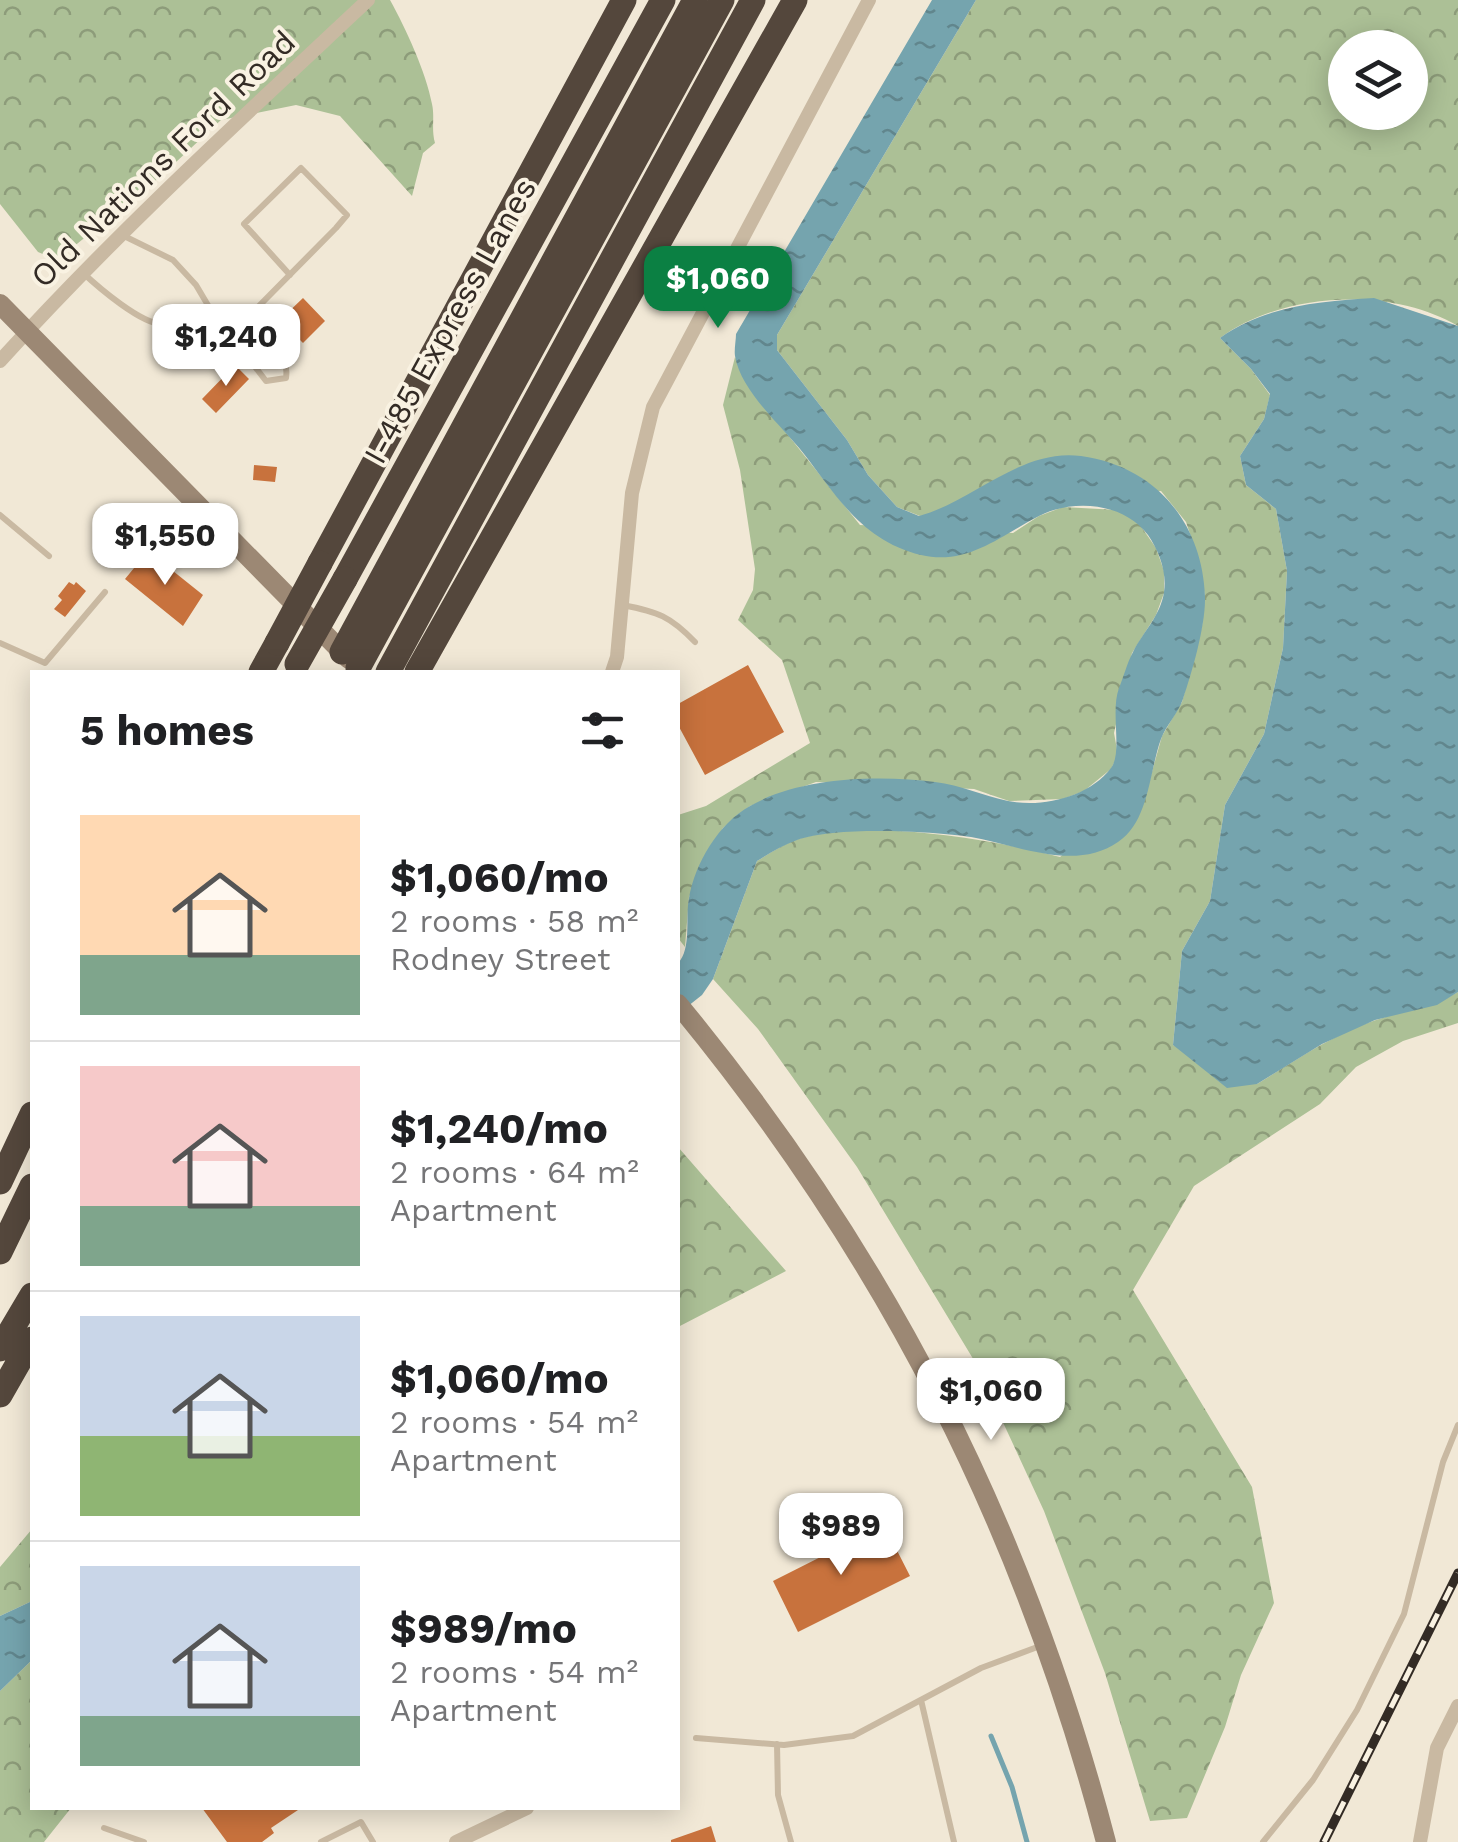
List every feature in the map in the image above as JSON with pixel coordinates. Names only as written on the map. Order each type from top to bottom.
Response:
[{"type":"highway","points":[[262,670],[624,0]]},
{"type":"highway","name":"I-485 Express Lanes","points":[[295,668],[663,0]]},
{"type":"highway","points":[[354,664],[694,0]]},
{"type":"highway","points":[[354,664],[722,0]]},
{"type":"highway","points":[[416,656],[753,0]]},
{"type":"highway","points":[[392,670],[416,656],[794,0]]},
{"type":"highway","points":[[0,1182],[30,1118]]},
{"type":"highway","points":[[0,1196],[30,1147]]},
{"type":"highway","points":[[0,1252],[30,1190]]},
{"type":"highway","points":[[0,1349],[30,1298]]},
{"type":"highway","points":[[0,1395],[30,1342]]},
{"type":"main road","points":[[0,304],[354,664]]},
{"type":"main road","points":[[680,1007],[755,1102],[858,1250],[958,1430],[1046,1644],[1106,1842]]},
{"type":"street","name":"Old Nations Ford Road","points":[[0,361],[118,234],[368,0]]},
{"type":"street","points":[[612,670],[632,493],[653,408],[869,0]]},
{"type":"street","points":[[1420,1842],[1437,1748],[1458,1706]]},
{"type":"street","points":[[456,1842],[524,1810]]},
{"type":"lane","points":[[230,335],[251,314],[348,215],[301,168],[244,224],[290,274]]},
{"type":"lane","points":[[118,234],[173,260],[196,285],[266,381],[286,378],[288,366],[251,314]]},
{"type":"lane","points":[[81,272],[158,325],[177,322],[209,307]]},
{"type":"lane","points":[[0,514],[50,556]]},
{"type":"lane","points":[[0,643],[45,663],[104,592]]},
{"type":"lane","points":[[622,605],[655,611],[674,620],[695,642]]},
{"type":"lane","points":[[1262,1842],[1313,1780],[1404,1614],[1443,1462],[1458,1425]]},
{"type":"lane","points":[[696,1738],[777,1744],[853,1736],[981,1668],[1046,1644]]},
{"type":"lane","points":[[922,1700],[954,1842]]},
{"type":"lane","points":[[777,1744],[778,1795],[792,1842]]},
{"type":"lane","points":[[322,1842],[362,1822],[372,1842]]},
{"type":"lane","points":[[104,1828],[144,1842]]},
{"type":"green space","points":[[0,0],[390,0],[425,78],[433,109],[435,143],[423,153],[412,196],[340,116],[296,105],[221,120],[160,177],[57,260],[38,252],[0,204]]},
{"type":"green space","points":[[976,0],[1458,0],[1458,326],[1401,305],[1337,300],[1274,311],[1220,338],[1270,395],[1264,419],[1240,456],[1246,485],[1276,509],[1287,571],[1283,648],[1264,734],[1225,805],[1210,901],[1182,951],[1173,1045],[1257,1084],[1345,1033],[1458,992],[1458,1023],[1403,1041],[1356,1067],[1320,1104],[1194,1186],[1133,1290],[1252,1487],[1274,1603],[1241,1675],[1225,1727],[1187,1818],[1150,1821],[1105,1673],[1044,1511],[975,1362],[857,1167],[758,1029],[713,979],[757,861],[788,843],[826,833],[893,831],[965,838],[1060,857],[1150,779],[1162,736],[1182,702],[1202,626],[1205,596],[1198,558],[1186,522],[1161,491],[920,516],[897,507],[868,475],[847,440],[777,350],[777,335]]},
{"type":"green space","points":[[735,357],[752,390],[860,525],[1013,533],[1039,516],[1063,507],[1118,510],[1138,522],[1156,548],[1164,571],[1164,593],[1156,615],[1132,653],[1114,733],[1118,755],[1111,769],[1084,791],[1063,799],[1009,801],[974,789],[816,782],[750,806],[723,828],[689,897],[685,947],[680,941],[680,814],[706,806],[810,743],[782,660],[738,620],[753,590],[755,569],[740,470],[723,405]]},
{"type":"green space","points":[[680,1149],[786,1271],[680,1326]]},
{"type":"green space","points":[[30,1531],[30,1602],[0,1616],[0,1567]]},
{"type":"green space","points":[[30,1662],[30,1810],[69,1810],[44,1842],[0,1842],[0,1691]]},
{"type":"water","points":[[932,0],[976,0],[777,335],[777,350],[847,440],[868,475],[897,507],[919,516],[1038,460],[1081,456],[1131,472],[1152,485],[1184,521],[1202,569],[1205,608],[1190,676],[1181,704],[1161,739],[1142,809],[1118,842],[1101,851],[1065,856],[971,837],[908,832],[835,833],[792,842],[757,861],[713,979],[702,995],[680,1012],[680,960],[687,941],[692,885],[710,845],[739,813],[792,789],[865,779],[935,782],[1022,803],[1078,793],[1102,778],[1114,761],[1119,688],[1131,656],[1156,616],[1165,584],[1159,555],[1148,535],[1126,516],[1098,507],[1053,510],[983,547],[953,556],[921,555],[883,540],[841,502],[754,396],[739,369],[736,334]]},
{"type":"water","points":[[1374,298],[1458,326],[1458,992],[1437,1005],[1375,1020],[1322,1044],[1257,1084],[1227,1088],[1173,1045],[1182,951],[1210,901],[1225,805],[1264,734],[1283,648],[1287,571],[1276,509],[1246,485],[1240,456],[1264,419],[1270,394],[1220,338],[1274,312]]},
{"type":"water","points":[[30,1602],[30,1662],[0,1691],[0,1616]]},
{"type":"building","points":[[303,298],[325,321],[303,343],[280,320]]},
{"type":"building","points":[[235,365],[249,379],[216,413],[202,399]]},
{"type":"building","points":[[254,465],[277,467],[275,482],[253,480]]},
{"type":"building","points":[[148,551],[203,595],[183,626],[125,579]]},
{"type":"building","points":[[69,582],[76,582],[86,591],[65,617],[54,609]]},
{"type":"building","points":[[748,665],[784,732],[705,775],[680,729],[680,703]]},
{"type":"building","points":[[884,1525],[910,1576],[798,1632],[773,1581]]},
{"type":"building","points":[[203,1810],[298,1810],[271,1828],[274,1833],[262,1842],[227,1842]]},
{"type":"building","points":[[711,1826],[716,1842],[671,1842],[671,1840]]},
{"type":"waterway","points":[[991,1736],[1012,1787],[1027,1842]]},
{"type":"railway","points":[[1324,1842],[1458,1573]]}]
